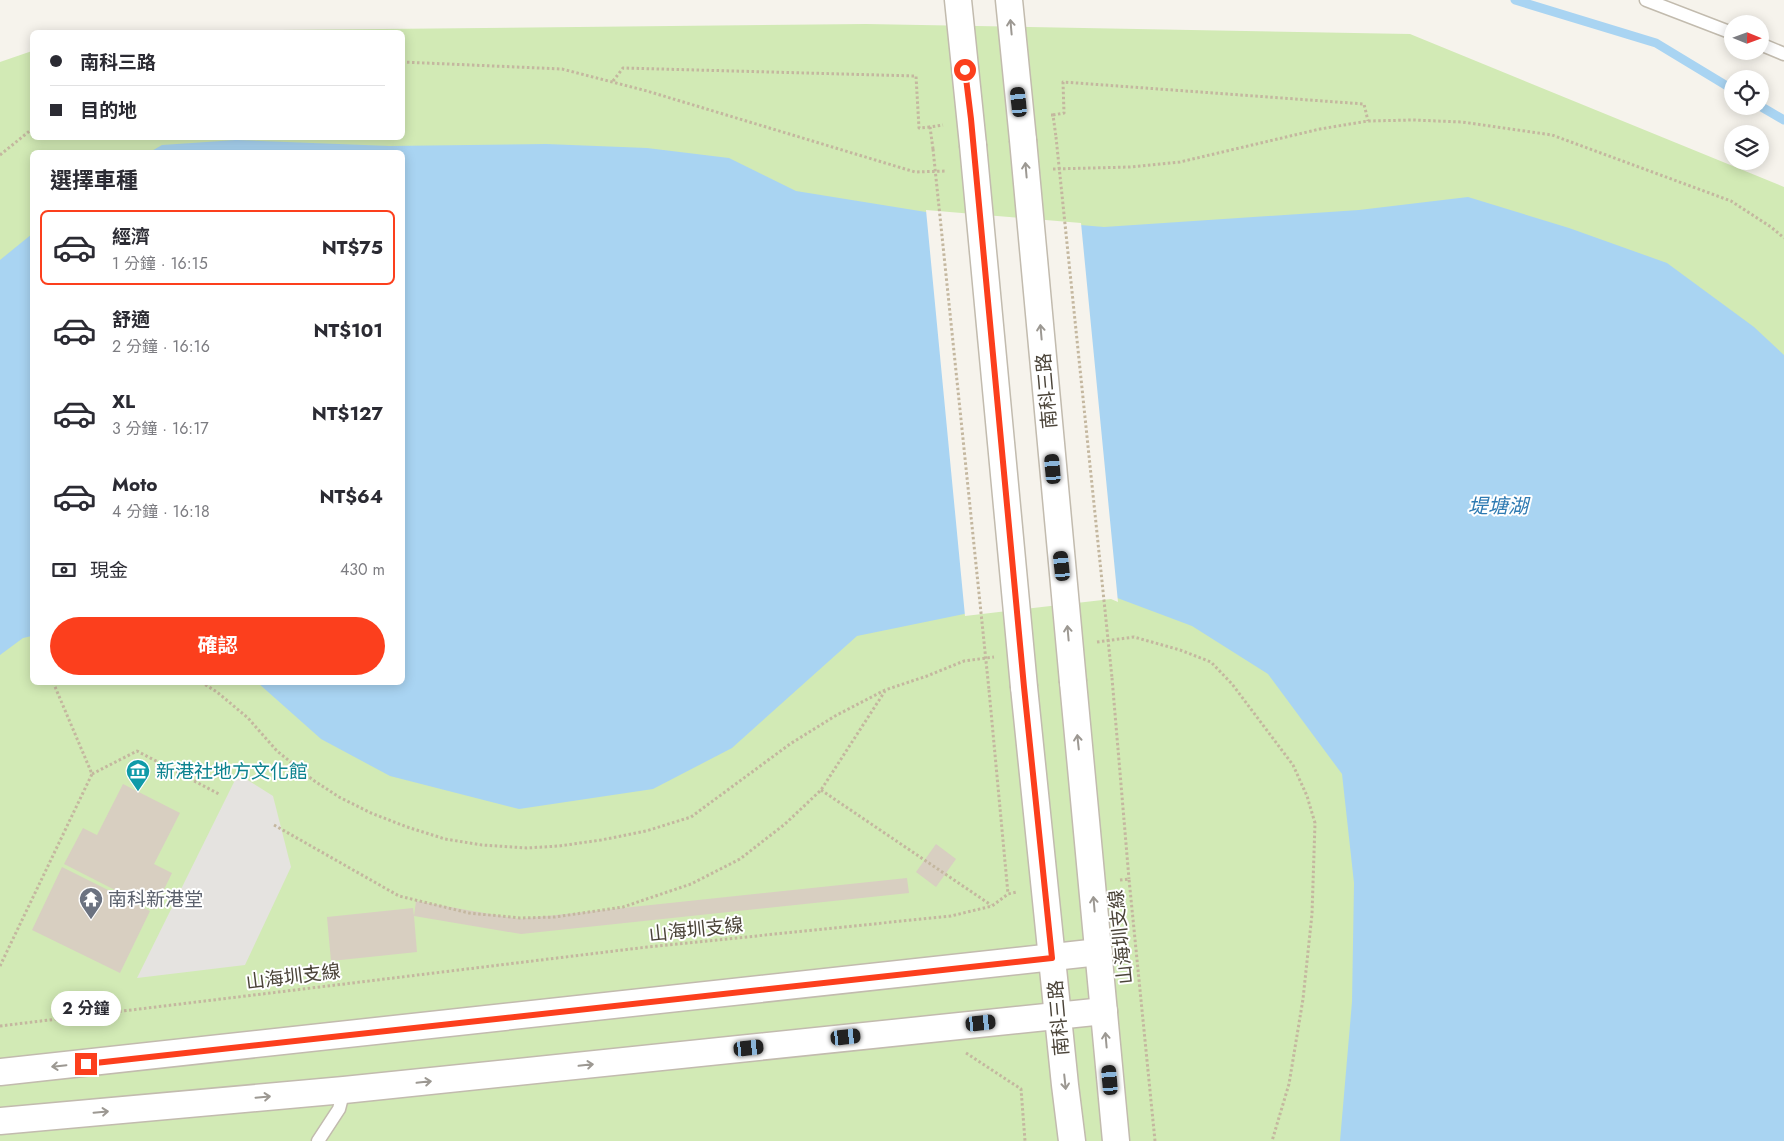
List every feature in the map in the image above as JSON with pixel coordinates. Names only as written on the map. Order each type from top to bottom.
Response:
[{"type":"street","name":"南科三路","points":[[958,0],[1024,687],[1072,1141]]},
{"type":"street","name":"南科三路","points":[[1009,0],[1116,1141]]},
{"type":"street","points":[[0,1072],[1099,952]]},
{"type":"street","points":[[0,1121],[344,1090],[1104,1011]]},
{"type":"lane","points":[[1646,0],[1724,30]]},
{"type":"lane","points":[[1769,48],[1784,54]]},
{"type":"lane","points":[[318,1141],[339,1109],[344,1090]]},
{"type":"path","points":[[405,62],[562,69],[613,81],[915,172],[954,171]]},
{"type":"path","points":[[613,81],[623,68],[916,76],[919,128],[930,127]]},
{"type":"path","points":[[1053,114],[1064,113],[1062,82],[1364,104],[1368,121]]},
{"type":"path","points":[[1052,169],[1130,167],[1180,162],[1320,129],[1368,121],[1462,122],[1552,135],[1731,201],[1771,227],[1784,238]]},
{"type":"path","points":[[0,155],[30,131]]},
{"type":"path","points":[[1056,137],[1112,678],[1129,879]]},
{"type":"path","points":[[933,149],[989,690],[1008,894]]},
{"type":"path","points":[[1096,642],[1134,637],[1180,650],[1211,662],[1232,684],[1293,765],[1307,796],[1315,823],[1311,923],[1303,999],[1289,1084],[1272,1141]]},
{"type":"path","points":[[206,685],[248,718],[277,752],[339,797],[370,813],[445,839],[527,848],[601,840],[646,831],[691,817],[790,744],[835,716],[885,690],[964,661],[1002,656]]},
{"type":"path","points":[[54,685],[92,774]]},
{"type":"path","points":[[274,825],[399,896],[469,912],[520,918],[555,917],[623,907],[692,884],[740,859],[785,824],[821,790],[885,690]]},
{"type":"path","points":[[0,966],[92,774],[137,751],[219,794]]},
{"type":"path","points":[[821,790],[992,906]]},
{"type":"path","name":"山海圳支線","points":[[1092,884],[1129,879],[1154,1141]]},
{"type":"path","name":"山海圳支線","points":[[0,1026],[639,948],[951,916],[992,906],[1008,894],[1046,889]]},
{"type":"green space","points":[[866,24],[1410,34],[1724,162],[1724,170],[1742,170],[1784,187],[1784,1141],[0,1141],[0,62],[30,52],[30,140],[405,140],[405,30],[286,30]]},
{"type":"shaded area","points":[[238,774],[273,796],[291,867],[245,965],[137,978]]},
{"type":"water","name":"堤塘湖","points":[[236,140],[390,146],[546,144],[647,148],[729,158],[796,191],[926,212],[1104,227],[1359,210],[1468,197],[1569,228],[1667,263],[1754,327],[1784,355],[1784,1141],[1340,1141],[1352,1002],[1354,883],[1342,774],[1268,674],[1192,626],[1112,596],[969,613],[857,636],[732,748],[653,789],[519,809],[390,776],[321,739],[260,685],[405,685],[405,150],[153,150],[162,145]]},
{"type":"water","points":[[30,236],[30,636],[23,638],[0,655],[0,260]]},
{"type":"pier","points":[[926,210],[1081,223],[1118,602],[1111,599],[965,616]]},
{"type":"building","points":[[123,784],[180,813],[154,864],[172,873],[154,910],[64,864],[83,828],[97,835]]},
{"type":"building","points":[[936,844],[956,859],[936,887],[916,872]]},
{"type":"building","name":"南科新港堂","points":[[62,867],[150,911],[120,973],[32,930]]},
{"type":"building","points":[[907,878],[909,893],[521,934],[414,916],[416,901],[519,919]]},
{"type":"building","points":[[413,908],[417,952],[331,961],[327,917]]},
{"type":"waterway","points":[[1515,0],[1656,43],[1724,84]]},
{"type":"waterway","points":[[1769,111],[1784,120]]},
{"type":"place","name":"新港社地方文化館","points":[[138,792]]},
{"type":"place","name":"南科新港堂","points":[[91,920]]},
{"type":"route","points":[[86,1064],[1052,958],[965,70]]}]
